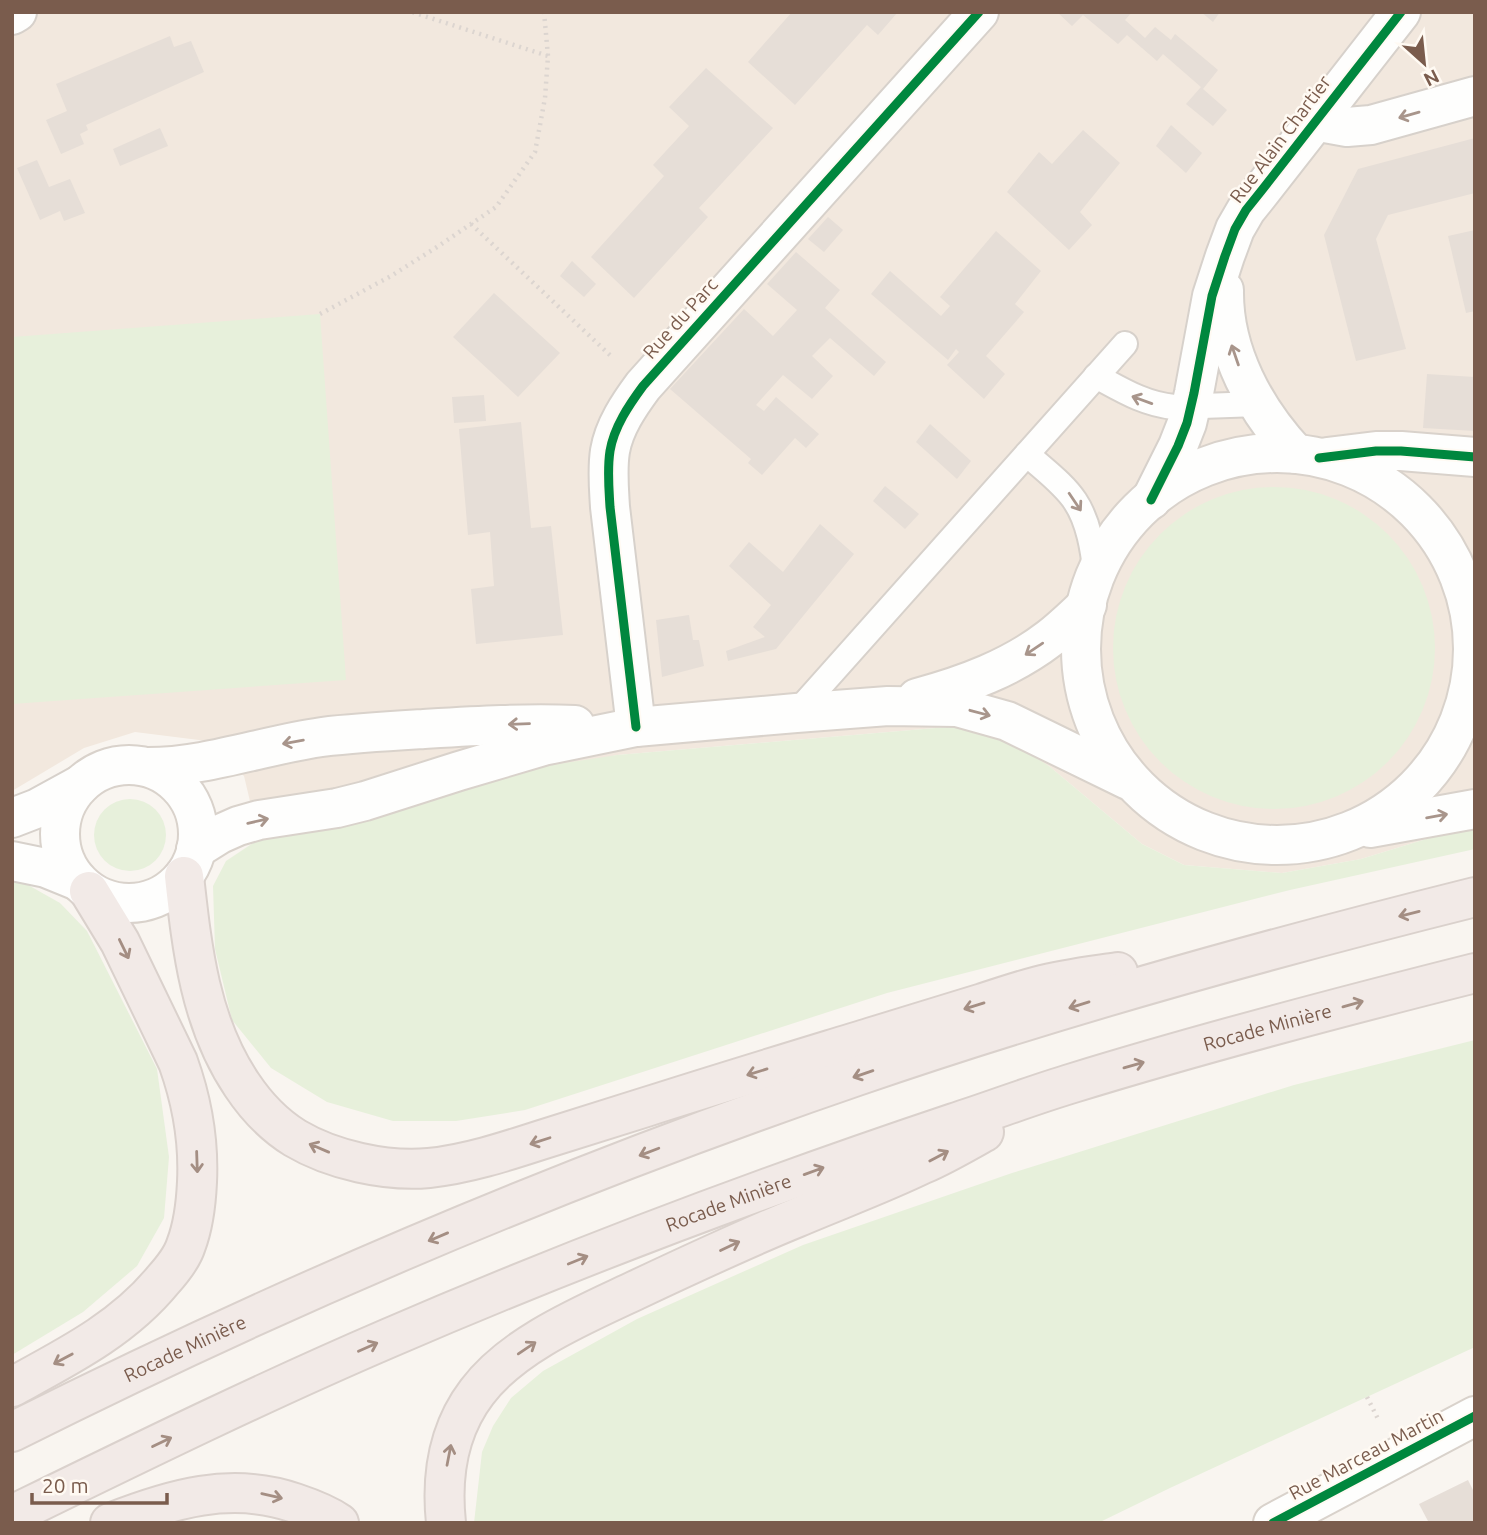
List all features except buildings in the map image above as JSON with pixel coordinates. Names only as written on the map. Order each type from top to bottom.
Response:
[{"type":"highway","points":[[190,863],[190,933],[200,984],[219,1044],[252,1100],[271,1120],[295,1138],[356,1162],[404,1169],[458,1164],[508,1151],[1039,986],[1310,939]]},
{"type":"highway","points":[[12,1387],[79,1351],[112,1329],[148,1299],[172,1270],[186,1247],[195,1213],[195,1130],[184,1079],[120,942],[83,886]]},
{"type":"highway","name":"Rocade Minière","points":[[12,1432],[114,1381],[335,1280],[521,1202],[680,1140],[856,1076],[1177,975],[1475,897]]},
{"type":"highway","name":"Rocade Minière","points":[[12,1515],[216,1416],[388,1339],[706,1210],[1068,1084],[1373,998],[1475,974]]},
{"type":"highway","points":[[446,1523],[444,1486],[453,1436],[476,1393],[509,1360],[559,1328],[607,1304],[744,1240],[923,1164],[1068,1084]]},
{"type":"highway","points":[[110,1523],[171,1502],[225,1492],[256,1493],[283,1498],[339,1523]]},
{"type":"main road","points":[[12,15],[17,12]]},
{"type":"main road","name":"Rue du Parc","points":[[636,727],[608,471],[610,448],[628,407],[643,386],[979,12]]},
{"type":"main road","name":"Rue Alain Chartier","points":[[1151,500],[1187,423],[1212,296],[1235,229],[1246,210],[1314,121],[1401,12]]},
{"type":"main road","points":[[1314,121],[1347,127],[1371,125],[1475,96]]},
{"type":"main road","name":"Rue Alain Chartier","points":[[1225,256],[1224,295],[1227,325],[1239,366],[1258,404],[1279,436],[1308,456]]},
{"type":"main road","points":[[1133,783],[1108,748],[1091,710],[1085,689],[1081,647],[1091,590],[1104,558],[1125,527],[1151,500],[1169,486],[1208,466],[1252,455],[1308,456],[1401,452],[1475,457]]},
{"type":"main road","points":[[12,861],[46,868],[108,900],[118,903],[139,902],[169,891],[190,863],[219,834],[238,826],[337,808],[505,757],[636,727],[888,706],[957,707],[1007,721],[1133,783],[1166,811],[1203,831],[1224,838],[1267,845],[1288,845],[1330,838],[1373,821],[1411,793],[1428,775],[1453,735],[1466,702],[1473,667],[1474,644],[1469,604],[1469,574],[1454,564],[1444,545],[1416,510],[1381,483],[1341,464],[1308,456]]},
{"type":"main road","points":[[888,706],[966,683],[1009,664],[1052,637],[1091,590]]},
{"type":"main road","points":[[12,818],[38,808],[80,785],[97,772],[117,765],[190,765],[324,737],[406,730],[533,723],[636,727]]},
{"type":"main road","points":[[148,767],[178,785],[192,804],[198,826],[190,863]]},
{"type":"main road","points":[[80,785],[63,811],[60,832],[66,863],[83,886]]},
{"type":"main road","points":[[1351,831],[1475,809]]},
{"type":"main road","name":"Rue Marceau Martin","points":[[1273,1523],[1475,1416]]},
{"type":"lane","points":[[796,713],[1125,344]]},
{"type":"lane","points":[[1097,376],[1132,396],[1174,407],[1258,404]]},
{"type":"lane","points":[[1027,454],[1063,487],[1082,512],[1093,550],[1091,590]]},
{"type":"path","points":[[412,12],[548,56]]},
{"type":"path","points":[[320,314],[391,276],[496,207],[535,152],[545,98],[548,56],[544,12]]},
{"type":"path","points":[[471,225],[643,386]]},
{"type":"shaded area","points":[[12,12],[1475,12],[1475,829],[1439,835],[1361,859],[1282,873],[1184,865],[1142,844],[1049,766],[959,726],[617,755],[259,839],[244,776],[207,741],[135,732],[84,748],[12,791]]},
{"type":"green space","points":[[320,314],[346,680],[12,704],[12,337]]},
{"type":"green space","points":[[1274,487],[1305,490],[1336,499],[1364,514],[1388,534],[1408,558],[1423,586],[1432,617],[1435,648],[1432,679],[1423,710],[1408,738],[1388,762],[1364,782],[1336,797],[1305,806],[1274,809],[1243,806],[1212,797],[1184,782],[1160,762],[1140,738],[1125,710],[1116,679],[1113,648],[1116,617],[1125,586],[1140,558],[1160,534],[1184,514],[1212,499],[1243,490]]},
{"type":"green space","points":[[959,726],[1007,740],[1049,766],[1142,844],[1184,865],[1282,873],[1361,859],[1439,835],[1475,829],[1475,849],[1290,890],[887,993],[525,1110],[456,1121],[393,1121],[327,1102],[271,1068],[232,1020],[215,949],[213,886],[226,861],[259,839],[506,772],[617,755]]},
{"type":"green space","points":[[130,799],[150,805],[160,815],[166,835],[160,855],[150,865],[130,871],[110,865],[100,855],[94,835],[100,815],[110,805]]},
{"type":"green space","points":[[12,879],[21,881],[60,903],[87,931],[157,1069],[169,1157],[164,1218],[137,1266],[83,1312],[12,1355]]},
{"type":"green space","points":[[1475,1040],[1475,1347],[1098,1523],[474,1523],[482,1452],[493,1426],[511,1398],[543,1371],[637,1319],[803,1245],[1012,1173],[1294,1085]]},
{"type":"cycle path","points":[[636,727],[609,493],[610,451],[619,425],[643,386],[979,12]]},
{"type":"cycle path","points":[[1151,500],[1187,423],[1212,296],[1235,229],[1246,210],[1401,12]]},
{"type":"cycle path","points":[[1319,458],[1376,451],[1475,457]]},
{"type":"cycle path","points":[[1273,1523],[1475,1416]]}]
